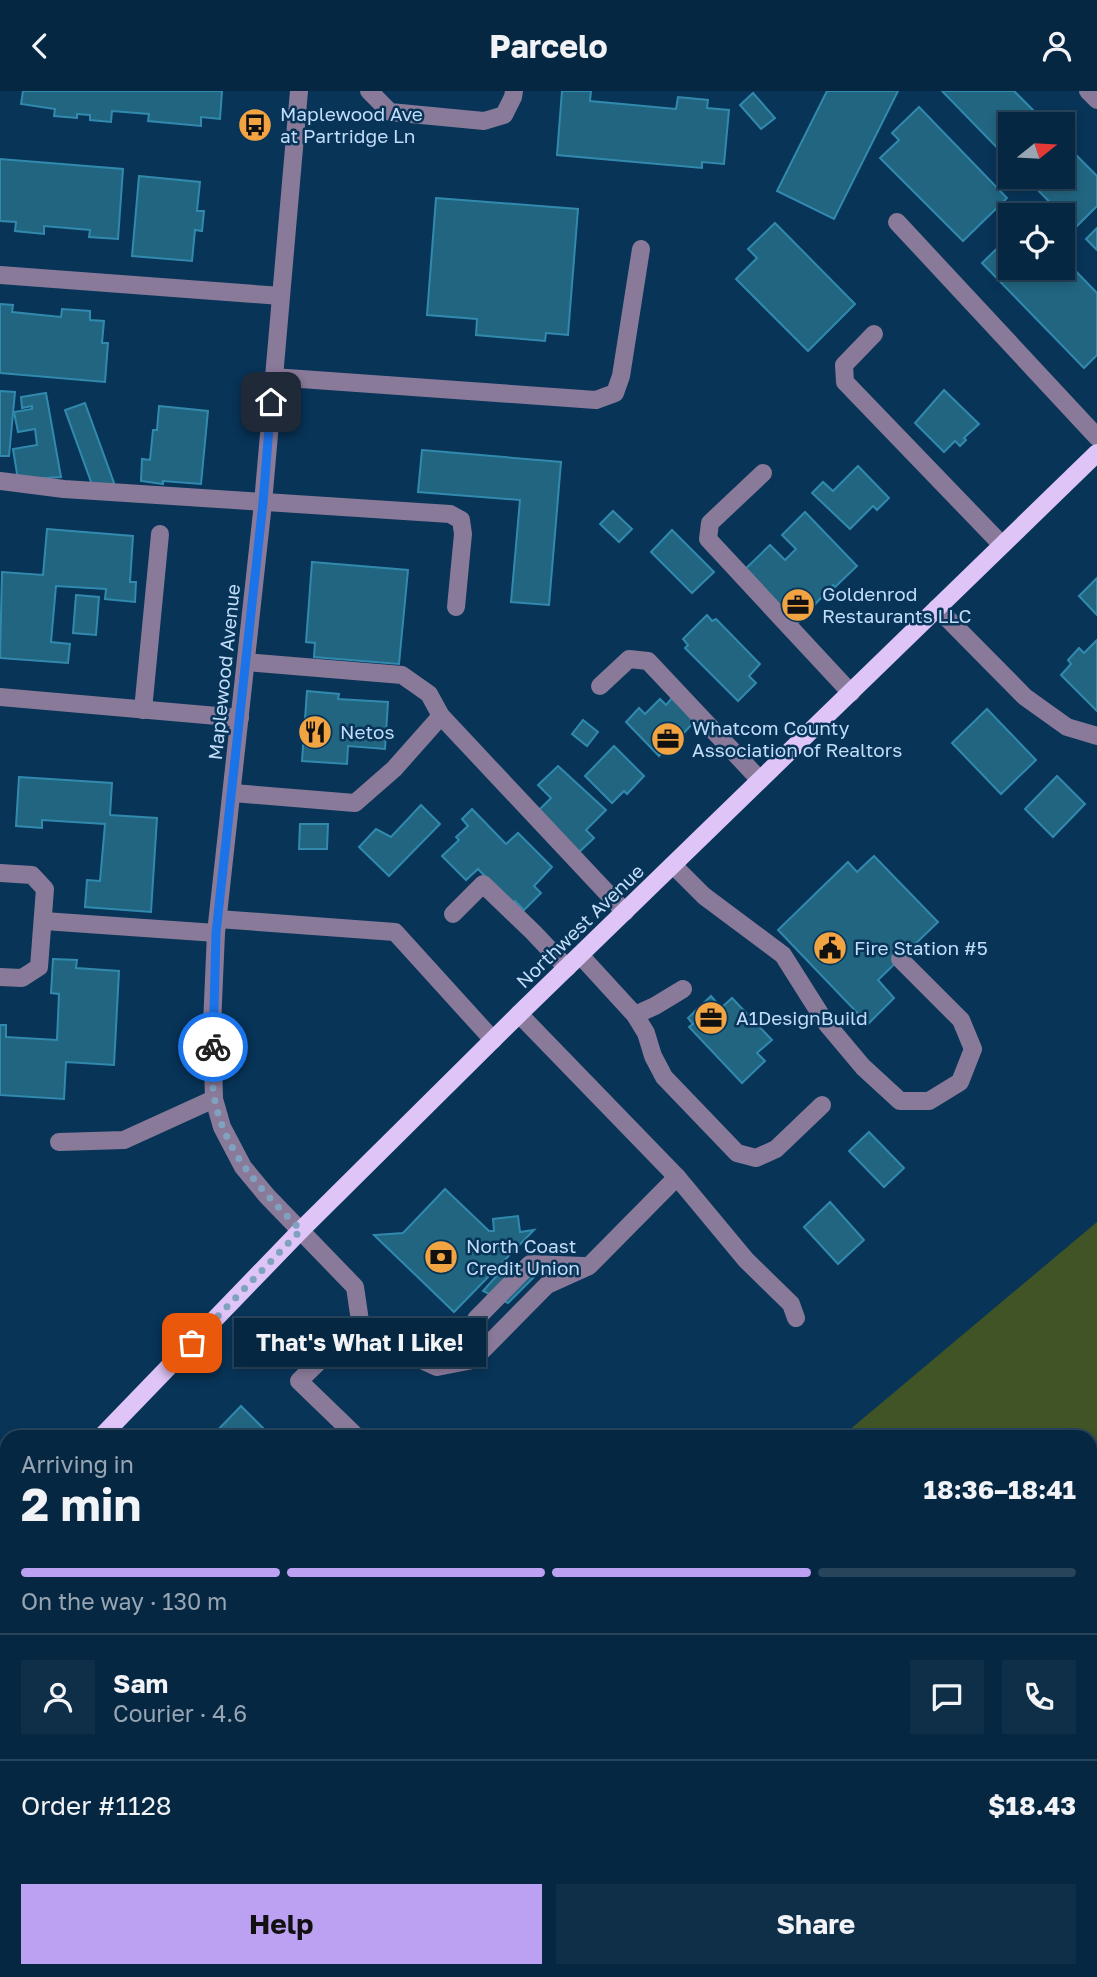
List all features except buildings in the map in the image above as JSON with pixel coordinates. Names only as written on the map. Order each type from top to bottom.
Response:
[{"type":"main road","name":"Northwest Avenue","points":[[108,1430],[301,1230],[519,1014],[1096,457]]},
{"type":"street","name":"Maplewood Avenue","points":[[299,91],[263,503],[217,926],[212,1025],[214,1099],[222,1127],[243,1167],[267,1196],[355,1287],[360,1321]]},
{"type":"street","points":[[369,91],[390,112],[484,121],[504,115],[514,91]]},
{"type":"street","points":[[1088,91],[1097,100]]},
{"type":"street","points":[[897,222],[1097,437]]},
{"type":"street","points":[[273,376],[596,400],[615,393],[621,376],[641,249]]},
{"type":"street","points":[[0,275],[281,296]]},
{"type":"street","points":[[874,334],[844,365],[845,382],[1002,545]]},
{"type":"street","points":[[763,473],[710,523],[708,539],[851,693]]},
{"type":"street","points":[[0,481],[64,489],[450,514],[461,520],[463,534],[456,607]]},
{"type":"street","points":[[143,710],[160,534]]},
{"type":"street","points":[[937,608],[1025,697],[1067,727],[1097,736]]},
{"type":"street","points":[[600,686],[629,659],[648,661],[760,780]]},
{"type":"street","points":[[246,662],[402,675],[429,694],[441,716],[625,912]]},
{"type":"street","points":[[0,697],[240,718]]},
{"type":"street","points":[[233,793],[355,803],[394,769],[441,716]]},
{"type":"street","points":[[673,865],[704,896],[783,955],[826,1023],[881,1084],[900,1101],[929,1101],[960,1081],[973,1049],[961,1020],[900,959]]},
{"type":"street","points":[[0,873],[32,875],[45,889],[39,967],[22,978],[0,977]]},
{"type":"street","points":[[453,914],[483,884],[567,968]]},
{"type":"street","points":[[44,921],[395,932],[494,1040]]},
{"type":"street","points":[[580,955],[635,1015],[664,1077],[737,1153],[756,1158],[776,1149],[822,1105]]},
{"type":"street","points":[[635,1015],[683,989]]},
{"type":"street","points":[[519,1014],[677,1178],[746,1259],[791,1304],[796,1318]]},
{"type":"street","points":[[59,1142],[124,1140],[214,1099]]},
{"type":"street","points":[[350,1430],[299,1381],[360,1321],[376,1339],[437,1367],[473,1360],[547,1285],[589,1266],[677,1178]]},
{"type":"street","points":[[473,1360],[476,1319],[530,1264],[589,1266]]},
{"type":"green space","points":[[1097,1222],[1097,1430],[849,1430]]},
{"type":"way so far","points":[[192,1343],[301,1230],[243,1167],[222,1127],[214,1099],[213,1047]]},
{"type":"place","name":"Maplewood Ave at Partridge Ln","points":[[255,125]]},
{"type":"place","name":"Goldenrod Restaurants LLC","points":[[798,605]]},
{"type":"place","name":"Netos","points":[[315,732]]},
{"type":"place","name":"Whatcom County Association of Realtors","points":[[668,739]]},
{"type":"place","name":"Fire Station #5","points":[[830,948]]},
{"type":"place","name":"A1DesignBuild","points":[[711,1018]]},
{"type":"place","name":"North Coast Credit Union","points":[[441,1257]]},
{"type":"place","name":"That's What I Like!","points":[[192,1343]]},
{"type":"route","points":[[213,1047],[216,933],[263,503],[271,402]]}]
